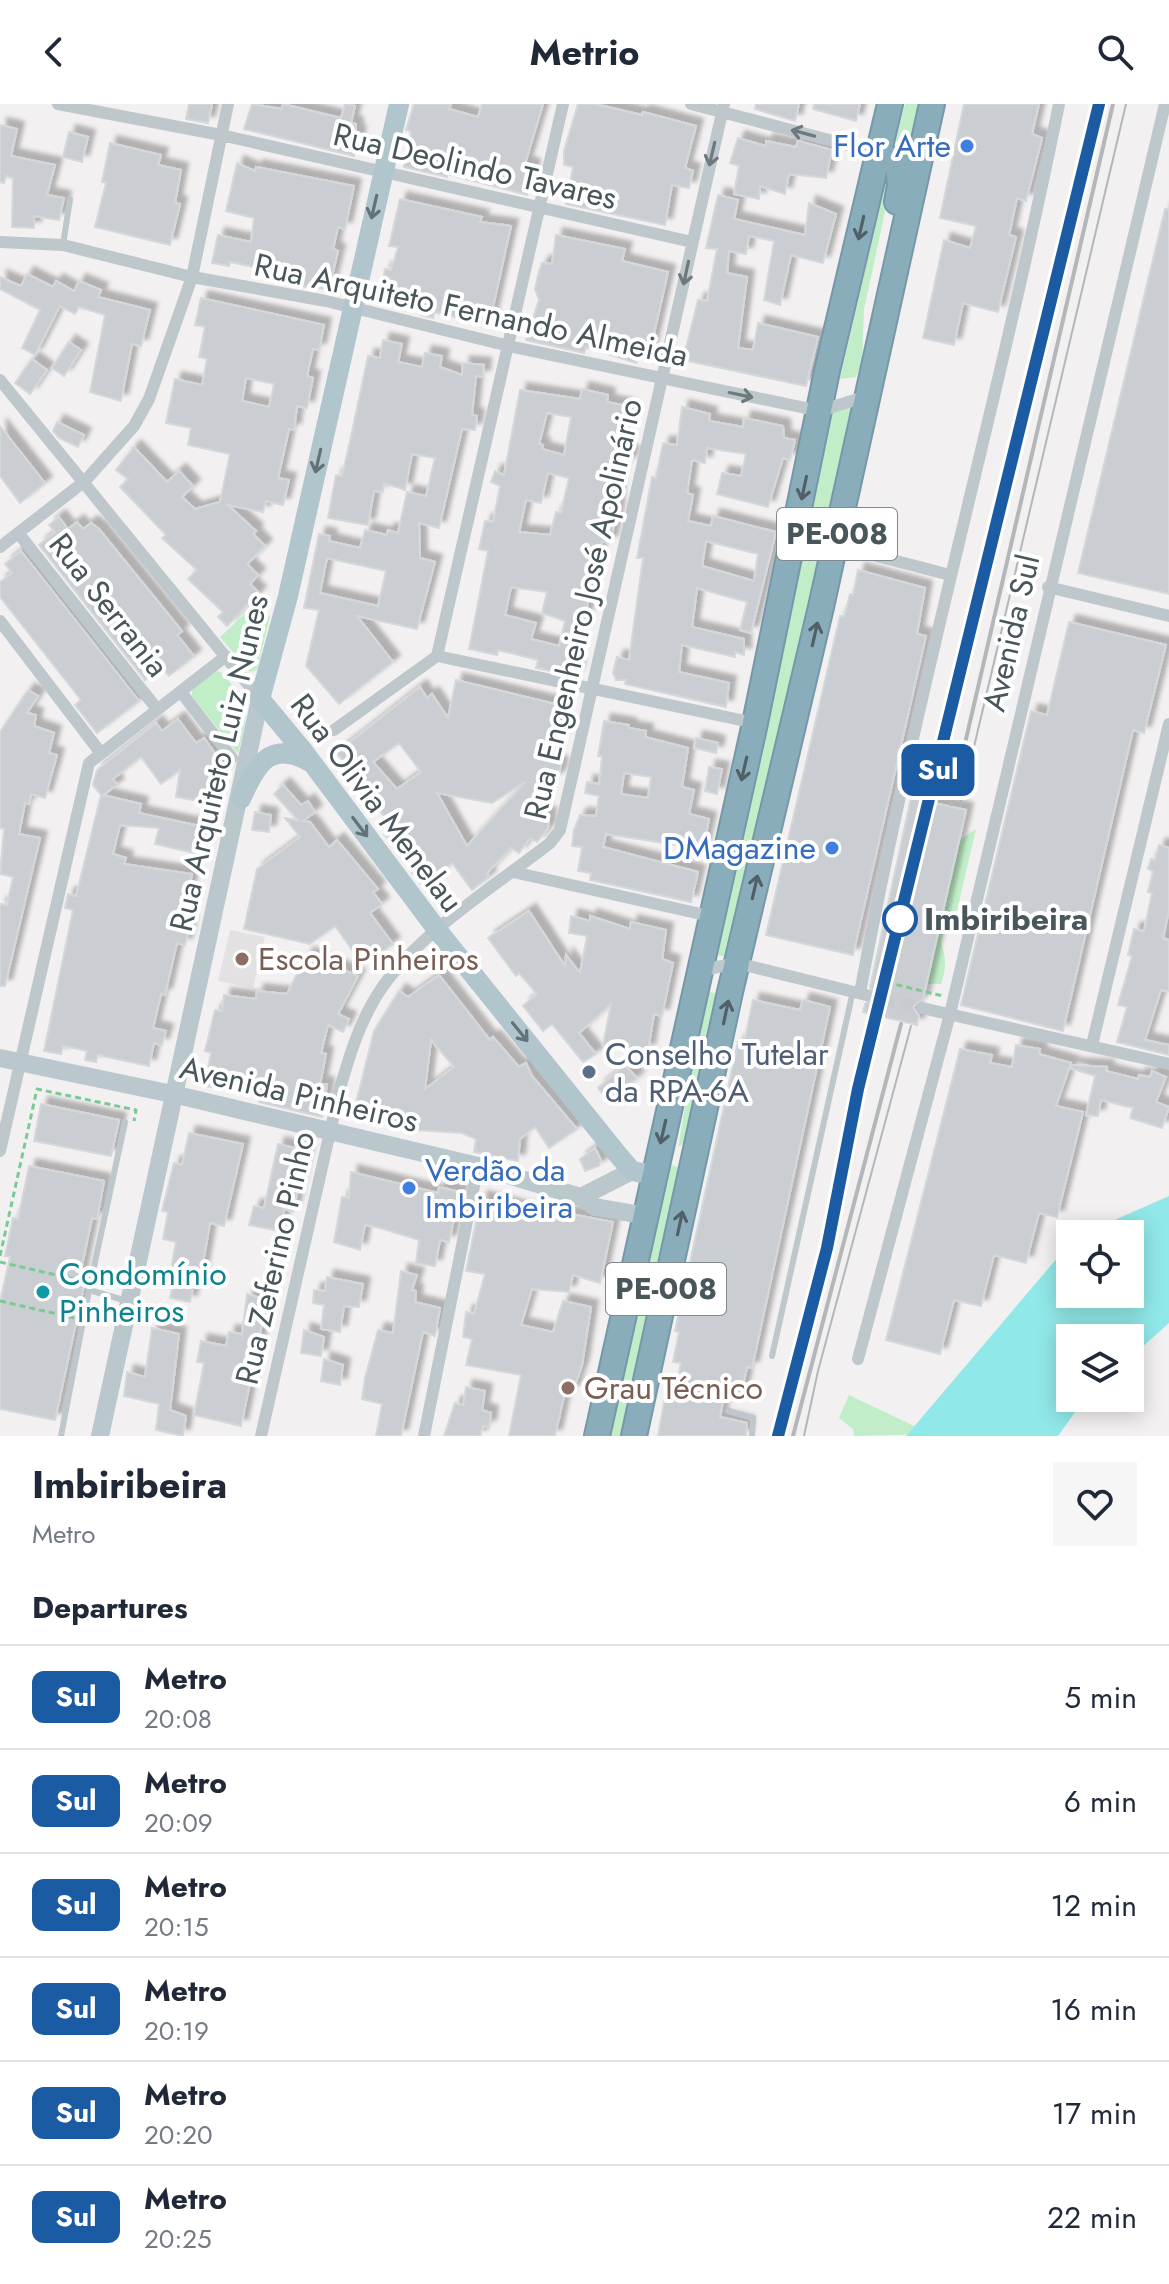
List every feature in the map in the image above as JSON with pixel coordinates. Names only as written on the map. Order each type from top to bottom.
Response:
[{"type":"highway","name":"PE-008","points":[[597,1436],[647,1216],[643,1173],[698,971],[890,104]]},
{"type":"highway","name":"PE-008","points":[[634,1436],[737,963],[835,545],[932,104]]},
{"type":"highway","points":[[879,153],[893,158],[900,172],[879,278],[879,344]]},
{"type":"highway","points":[[643,1173],[698,1143]]},
{"type":"main road","name":"Rua Arquiteto Luiz Nunes","points":[[100,1436],[177,1095],[260,699],[288,596],[399,104]]},
{"type":"main road","name":"Rua Olivia Menelau","points":[[260,699],[313,764],[438,931],[643,1173]]},
{"type":"main road","points":[[241,799],[252,773],[266,758],[291,753],[313,764]]},
{"type":"main road","name":"Avenida Pinheiros","points":[[0,1058],[177,1095],[331,1134],[478,1166],[581,1197],[595,1207],[647,1216]]},
{"type":"main road","points":[[581,1197],[643,1173]]},
{"type":"street","name":"Rua Deolindo Tavares","points":[[58,104],[221,135],[540,210],[692,242]]},
{"type":"street","points":[[0,547],[85,481],[134,426],[149,399],[192,277],[228,104]]},
{"type":"street","points":[[334,730],[437,656],[563,104]]},
{"type":"street","points":[[691,104],[723,108],[879,153]]},
{"type":"street","points":[[698,971],[737,963],[860,993],[950,575],[1029,252],[1059,104]]},
{"type":"street","name":"Avenida Sul","points":[[858,1359],[950,1014],[1048,587],[1165,104]]},
{"type":"street","name":"Rua Engenheiro José Apolinário","points":[[513,872],[550,843],[560,830],[723,108]]},
{"type":"street","name":"Rua Arquiteto Fernando Almeida","points":[[0,242],[63,245],[192,277],[352,308],[509,346],[820,411],[867,396]]},
{"type":"street","name":"Rua Olivia Menelau","points":[[0,380],[260,699]]},
{"type":"street","name":"Rua Serrania","points":[[19,534],[157,709]]},
{"type":"street","points":[[835,545],[950,575]]},
{"type":"street","points":[[1048,587],[1169,616]]},
{"type":"street","points":[[0,621],[100,752]]},
{"type":"street","points":[[0,1151],[85,772],[100,752],[226,656]]},
{"type":"street","points":[[437,656],[755,723]]},
{"type":"street","points":[[181,692],[232,758]]},
{"type":"street","points":[[1092,1045],[1169,724]]},
{"type":"street","points":[[513,872],[710,916]]},
{"type":"street","name":"Rua Zeferino Pinho","points":[[261,1436],[355,1038],[389,977],[438,931],[513,872]]},
{"type":"street","points":[[922,1008],[1169,1064]]},
{"type":"street","points":[[424,1436],[478,1166]]},
{"type":"lane","points":[[63,245],[70,199]]},
{"type":"lane","points":[[772,1356],[860,993]]},
{"type":"lane","points":[[61,1436],[125,1122]]},
{"type":"lane","points":[[89,1288],[130,1301]]},
{"type":"lane","points":[[728,1411],[751,1416],[752,1436]]},
{"type":"path","points":[[863,976],[953,998]]},
{"type":"path","points":[[0,1256],[37,1089],[136,1110]]},
{"type":"path","points":[[0,1262],[89,1288]]},
{"type":"path","points":[[0,1301],[83,1318]]},
{"type":"shaded area","name":"Escola Pinheiros","points":[[230,930],[265,937],[253,988],[218,981]]},
{"type":"green space","points":[[905,104],[921,104],[909,155],[896,140]]},
{"type":"green space","points":[[890,163],[894,171],[864,309],[862,363],[856,377],[840,379]]},
{"type":"green space","points":[[856,405],[733,959],[711,953],[827,413]]},
{"type":"green space","points":[[258,602],[270,617],[257,670],[250,672],[220,637]]},
{"type":"green space","points":[[214,671],[229,681],[245,708],[245,724],[238,754],[192,696],[192,689]]},
{"type":"green space","points":[[976,829],[954,924],[942,939],[945,964],[942,982],[926,984],[959,840]]},
{"type":"green space","points":[[705,991],[723,995],[693,1138],[678,1147]]},
{"type":"green space","points":[[666,1164],[678,1167],[622,1436],[606,1436]]},
{"type":"green space","points":[[849,1395],[931,1434],[854,1436],[853,1429],[839,1418]]},
{"type":"water","points":[[1169,1196],[1169,1323],[1144,1345],[1144,1324],[1056,1324],[1056,1412],[1075,1412],[1058,1436],[906,1436],[1056,1259],[1056,1308],[1144,1308],[1144,1220],[1115,1220]]},
{"type":"building","points":[[189,104],[212,104],[208,123],[186,119]]},
{"type":"building","points":[[252,104],[282,109],[283,104],[341,118],[345,104],[355,106],[351,123],[356,124],[356,132],[359,133],[354,156],[244,129]]},
{"type":"building","points":[[414,104],[451,104],[449,109],[478,117],[482,104],[543,104],[525,164],[533,166],[527,195],[447,174],[447,177],[404,167],[411,131],[406,130]]},
{"type":"building","points":[[578,104],[595,104],[642,115],[643,112],[696,126],[685,168],[693,171],[689,188],[672,185],[665,225],[566,204],[573,167],[564,165],[564,151]]},
{"type":"building","points":[[756,104],[799,104],[795,121],[755,109]]},
{"type":"building","points":[[814,104],[860,104],[856,121],[813,109]]},
{"type":"building","points":[[964,104],[1039,104],[1032,134],[1042,138],[1026,201],[1017,198],[1009,235],[1016,237],[998,312],[963,303],[954,345],[923,338],[944,240],[970,248],[976,226],[940,218]]},
{"type":"building","points":[[0,125],[17,129],[11,156],[55,165],[47,195],[64,198],[59,220],[34,216],[34,228],[12,227],[13,178],[6,176],[4,183],[0,182]]},
{"type":"building","points":[[69,132],[88,137],[82,162],[63,157]]},
{"type":"building","points":[[738,138],[766,146],[766,141],[796,147],[798,141],[832,150],[826,178],[789,174],[785,194],[760,186],[759,199],[734,194],[739,166],[730,163]]},
{"type":"building","points":[[110,143],[161,155],[158,165],[181,170],[175,203],[180,204],[170,245],[95,227],[106,183],[102,182]]},
{"type":"building","points":[[237,163],[255,171],[256,167],[354,186],[345,229],[338,227],[333,249],[338,251],[329,289],[296,286],[297,281],[262,273],[263,269],[230,262],[229,266],[212,263],[218,235],[251,242],[254,218],[226,211]]},
{"type":"building","points":[[718,195],[738,200],[734,219],[805,235],[809,203],[836,214],[823,263],[791,255],[780,305],[764,300],[774,241],[749,236],[746,254],[729,251],[727,273],[747,277],[738,348],[753,350],[758,323],[818,337],[806,386],[683,360],[698,300],[707,301],[717,249],[706,248]]},
{"type":"building","points":[[400,199],[482,217],[480,222],[511,226],[489,325],[434,312],[433,318],[421,315],[422,310],[379,302],[385,269],[391,270],[398,247],[389,246]]},
{"type":"building","points":[[1165,209],[1169,209],[1169,594],[1078,573]]},
{"type":"building","points":[[556,235],[625,249],[622,261],[668,272],[648,360],[638,357],[636,363],[586,347],[584,353],[526,340],[539,300],[535,289],[539,271],[542,263],[552,264]]},
{"type":"building","points":[[27,274],[53,287],[56,281],[74,291],[79,281],[101,290],[98,297],[150,310],[141,346],[132,344],[121,401],[90,392],[105,315],[79,307],[75,314],[60,306],[35,355],[22,348],[40,310],[0,289],[0,277],[21,286]]},
{"type":"building","points":[[201,298],[324,325],[319,350],[313,349],[307,376],[313,378],[307,408],[297,406],[294,430],[289,429],[278,478],[289,480],[283,505],[266,501],[263,512],[228,505],[256,531],[253,534],[265,546],[247,564],[258,575],[250,584],[259,593],[227,626],[218,617],[223,612],[188,579],[197,570],[162,538],[166,535],[120,487],[128,479],[116,470],[134,447],[167,482],[179,471],[193,486],[182,497],[195,509],[220,502],[230,454],[188,445],[191,428],[166,423],[175,379],[202,385],[207,359],[199,357],[205,327],[195,325]],"holes":[[[246,378],[274,384],[269,407],[242,401]]]},
{"type":"building","points":[[383,340],[402,344],[398,362],[422,367],[425,353],[442,356],[440,367],[462,375],[463,363],[484,365],[483,377],[476,376],[472,415],[477,416],[475,430],[462,429],[439,528],[419,523],[420,558],[435,562],[417,629],[357,616],[393,662],[339,704],[306,666],[319,610],[304,608],[319,534],[330,536],[329,541],[360,548],[365,530],[387,535],[388,530],[398,533],[407,492],[426,496],[435,458],[412,454],[405,490],[384,483],[383,492],[374,491],[368,525],[328,518],[336,475],[342,476],[368,356],[380,358]],"holes":[[[327,558],[386,571],[378,606],[320,593]]]},
{"type":"building","points":[[69,342],[81,350],[64,376],[52,368]]},
{"type":"building","points":[[32,359],[47,370],[30,394],[15,383]]},
{"type":"building","points":[[582,389],[608,395],[607,402],[627,406],[617,448],[632,453],[629,464],[623,462],[618,482],[617,512],[610,543],[602,541],[595,564],[585,618],[580,624],[571,663],[578,665],[576,676],[536,668],[538,660],[498,650],[497,655],[469,649],[488,551],[479,549],[485,521],[493,522],[500,486],[491,482],[495,471],[504,475],[520,390],[580,399]],"holes":[[[547,413],[571,417],[564,455],[542,449],[543,445],[539,444]],[[548,473],[569,478],[561,513],[556,512],[550,535],[519,532],[526,500],[541,503]],[[511,587],[547,592],[542,613],[565,621],[559,646],[531,639],[536,623],[505,615]]]},
{"type":"building","points":[[682,407],[710,414],[709,421],[743,427],[744,418],[783,426],[784,438],[795,440],[790,460],[783,458],[768,507],[717,494],[722,473],[741,476],[746,454],[707,448],[705,463],[692,460],[687,493],[693,495],[688,521],[711,526],[713,516],[776,532],[751,633],[740,630],[747,602],[697,588],[692,627],[744,639],[744,655],[735,652],[735,657],[682,645],[679,672],[729,683],[726,707],[625,684],[626,680],[616,680],[613,673],[617,657],[629,660],[643,558],[637,558],[652,477],[656,478],[663,443],[677,445]],"holes":[[[706,541],[758,554],[754,581],[702,566]]]},
{"type":"building","points":[[57,422],[84,435],[78,447],[59,438],[53,431]]},
{"type":"building","points":[[0,426],[45,483],[20,503],[0,476]]},
{"type":"building","points":[[59,517],[68,529],[77,522],[83,529],[91,523],[99,529],[182,631],[177,635],[194,656],[169,676],[161,667],[145,680],[39,545],[55,532],[49,525]]},
{"type":"building","points":[[21,551],[139,701],[97,733],[75,705],[81,700],[0,597],[0,582],[12,573],[5,564]]},
{"type":"building","points":[[858,570],[925,588],[917,634],[926,636],[853,955],[766,935],[840,616],[844,617],[850,594],[853,595]]},
{"type":"building","points":[[1069,622],[1166,645],[1144,733],[1133,730],[1063,1031],[961,1005],[1031,711],[1047,715]]},
{"type":"building","points":[[456,680],[559,705],[549,761],[561,764],[559,774],[554,780],[547,774],[537,814],[549,814],[548,828],[537,842],[530,838],[519,853],[511,848],[487,873],[489,877],[472,890],[452,863],[424,887],[409,869],[418,862],[400,840],[394,845],[384,834],[392,826],[373,803],[379,798],[336,753],[420,687],[427,698],[432,694],[448,718]],"holes":[[[399,743],[421,772],[397,789],[373,762]],[[525,782],[467,846],[437,793],[492,803]]]},
{"type":"building","points":[[28,690],[38,696],[27,713],[36,715],[34,726],[54,733],[49,753],[57,755],[45,798],[31,794],[29,804],[25,803],[19,834],[40,838],[5,986],[0,986],[0,904],[7,905],[13,877],[0,874],[4,829],[0,828],[0,732]]},
{"type":"building","points":[[178,719],[196,743],[204,738],[227,770],[208,784],[205,802],[176,797],[180,770],[161,784],[141,757],[113,779],[117,785],[103,795],[141,804],[139,813],[200,826],[194,853],[155,844],[159,828],[120,825],[113,854],[126,858],[124,864],[192,874],[182,920],[190,922],[185,945],[177,943],[165,995],[161,994],[153,1028],[166,1031],[162,1045],[154,1043],[149,1066],[98,1055],[96,1062],[85,1060],[87,1051],[63,1046],[61,1054],[44,1051],[73,910],[65,908],[68,894],[76,896],[101,795],[93,785],[97,770],[156,723],[162,731]]},
{"type":"building","points":[[604,721],[629,725],[629,728],[646,731],[645,737],[688,748],[682,787],[694,790],[689,814],[709,819],[703,849],[606,834],[603,847],[698,872],[691,902],[590,880],[591,873],[578,871],[582,847],[572,846],[574,830],[580,815],[596,816],[599,796],[585,793],[587,782],[599,784],[602,757],[598,756]],"holes":[[[624,773],[651,777],[648,798],[621,794]]]},
{"type":"building","points":[[696,738],[718,743],[716,753],[694,748]]},
{"type":"building","points":[[709,767],[722,769],[717,794],[705,791]]},
{"type":"building","points":[[283,785],[301,805],[308,801],[315,812],[303,821],[310,822],[329,847],[337,840],[378,889],[373,892],[382,904],[370,913],[393,944],[363,965],[335,926],[310,944],[244,929],[257,869],[300,837],[285,818],[298,820],[274,794]]},
{"type":"building","points":[[911,798],[966,810],[923,999],[913,1007],[919,1016],[917,1025],[863,1012],[865,1004],[875,996],[870,987]]},
{"type":"building","points":[[255,812],[271,815],[269,832],[252,830]]},
{"type":"building","points":[[1159,845],[1169,848],[1169,910],[1163,938],[1169,940],[1169,991],[1161,990],[1145,1040],[1169,1045],[1169,1055],[1117,1042],[1127,1007],[1118,1005],[1132,956],[1128,955],[1134,929],[1144,931],[1152,893],[1148,892],[1153,871],[1148,869],[1151,859],[1155,860]]},
{"type":"building","points":[[529,911],[565,966],[566,955],[580,973],[587,936],[569,933],[571,916],[590,921],[590,916],[630,929],[631,922],[666,930],[662,959],[673,963],[662,1016],[654,1014],[648,1051],[603,1045],[611,1004],[579,1033],[596,1054],[583,1062],[552,1024],[543,1031],[523,1006],[537,994],[519,973],[516,976],[488,938]]},
{"type":"building","points":[[307,954],[358,976],[338,1014],[349,1019],[343,1032],[328,1025],[321,1053],[326,1054],[320,1084],[327,1084],[322,1117],[259,1102],[260,1096],[205,1086],[211,1053],[205,1051],[215,1010],[222,1011],[224,995],[256,999],[257,991],[287,994]]},
{"type":"building","points":[[439,975],[490,1040],[493,1037],[519,1067],[526,1063],[532,1076],[577,1129],[549,1148],[535,1127],[520,1139],[518,1161],[474,1152],[476,1139],[462,1133],[415,1130],[386,1123],[388,1114],[355,1107],[374,1031],[399,991],[408,997]],"holes":[[[431,1040],[454,1067],[425,1089]]]},
{"type":"building","points":[[753,1000],[800,1010],[803,1000],[830,1007],[752,1368],[747,1367],[740,1399],[724,1396],[720,1417],[747,1423],[746,1436],[658,1436],[667,1386],[676,1388],[681,1363],[673,1362],[679,1332],[675,1331],[738,1042],[744,1043]]},
{"type":"building","points":[[1016,1045],[1040,1049],[1039,1054],[1071,1063],[1056,1106],[1083,1112],[1057,1217],[1039,1213],[1026,1263],[994,1255],[981,1306],[954,1300],[940,1354],[886,1340],[960,1049],[992,1055],[990,1063],[1012,1067]]},
{"type":"building","points":[[625,1065],[637,1078],[609,1102],[598,1088]]},
{"type":"building","points":[[1071,1065],[1107,1067],[1106,1071],[1138,1079],[1139,1075],[1150,1077],[1152,1071],[1166,1077],[1156,1102],[1169,1107],[1162,1128],[1130,1118],[1133,1108],[1101,1100],[1098,1116],[1086,1115],[1095,1076],[1070,1068]]},
{"type":"building","points":[[41,1104],[119,1120],[111,1156],[34,1141]]},
{"type":"building","points":[[189,1133],[243,1144],[224,1226],[210,1223],[201,1274],[196,1273],[190,1302],[170,1298],[176,1270],[171,1269],[176,1242],[163,1239],[168,1212],[162,1211],[174,1163],[182,1165]]},
{"type":"building","points":[[278,1144],[307,1151],[293,1211],[284,1209],[280,1231],[249,1225],[254,1206],[264,1208]]},
{"type":"building","points":[[595,1148],[601,1160],[599,1166],[585,1171],[580,1159]]},
{"type":"building","points":[[29,1166],[104,1181],[97,1219],[92,1218],[79,1280],[85,1281],[55,1420],[0,1409],[0,1302],[10,1257],[5,1256],[13,1218],[18,1219]]},
{"type":"building","points":[[351,1172],[438,1193],[439,1187],[460,1192],[449,1242],[440,1240],[435,1266],[416,1263],[419,1240],[380,1228],[365,1225],[360,1250],[334,1242],[342,1197],[349,1198]]},
{"type":"building","points":[[481,1198],[554,1217],[555,1211],[613,1222],[600,1283],[573,1275],[569,1292],[532,1289],[521,1325],[553,1332],[563,1301],[591,1307],[582,1365],[573,1391],[565,1392],[555,1436],[509,1436],[521,1375],[466,1365],[472,1339],[463,1337],[466,1312],[474,1314],[485,1274],[466,1271]]},
{"type":"building","points":[[401,1271],[417,1275],[412,1290],[416,1291],[415,1302],[440,1308],[435,1336],[423,1332],[401,1436],[376,1436],[382,1404],[362,1399],[365,1378],[378,1330],[393,1333]]},
{"type":"building","points":[[327,1277],[363,1284],[359,1307],[344,1306],[340,1332],[321,1329],[324,1305],[313,1303],[314,1290],[325,1291]]},
{"type":"building","points":[[247,1294],[267,1300],[241,1426],[194,1415],[204,1363],[197,1362],[201,1341],[226,1346],[229,1332],[242,1334]]},
{"type":"building","points":[[152,1328],[179,1334],[170,1410],[186,1416],[183,1436],[156,1430],[159,1404],[124,1396],[127,1372],[145,1377]]},
{"type":"building","points":[[304,1330],[324,1337],[321,1356],[301,1353]]},
{"type":"building","points":[[324,1359],[343,1365],[340,1385],[321,1381]]},
{"type":"building","points":[[466,1387],[485,1391],[482,1410],[491,1413],[489,1427],[483,1426],[480,1436],[444,1436],[455,1403],[463,1405]]},
{"type":"tunnel","points":[[866,995],[922,1008]]},
{"type":"tram line","points":[[960,806],[1126,104]]},
{"type":"tram line","points":[[804,1436],[818,1371],[911,1026]]},
{"type":"railway","points":[[930,799],[1099,104]]},
{"type":"railway","points":[[951,804],[1113,104]]},
{"type":"railway","points":[[778,1436],[810,1319],[876,1018]]},
{"type":"railway","points":[[793,1436],[901,1024]]},
{"type":"metro line","name":"Sul","points":[[778,1436],[810,1319],[858,1089],[1099,104]]},
{"type":"place","name":"Flor Arte","points":[[967,146]]},
{"type":"place","name":"DMagazine","points":[[832,848]]},
{"type":"place","name":"Imbiribeira","points":[[900,919]]},
{"type":"place","name":"Escola Pinheiros","points":[[242,959]]},
{"type":"place","name":"Conselho Tutelar da RPA-6A","points":[[589,1072]]},
{"type":"place","name":"Verdão da Imbiribeira","points":[[409,1188]]},
{"type":"place","name":"Condomínio Pinheiros","points":[[43,1292]]},
{"type":"place","name":"Grau Técnico","points":[[568,1388]]}]
